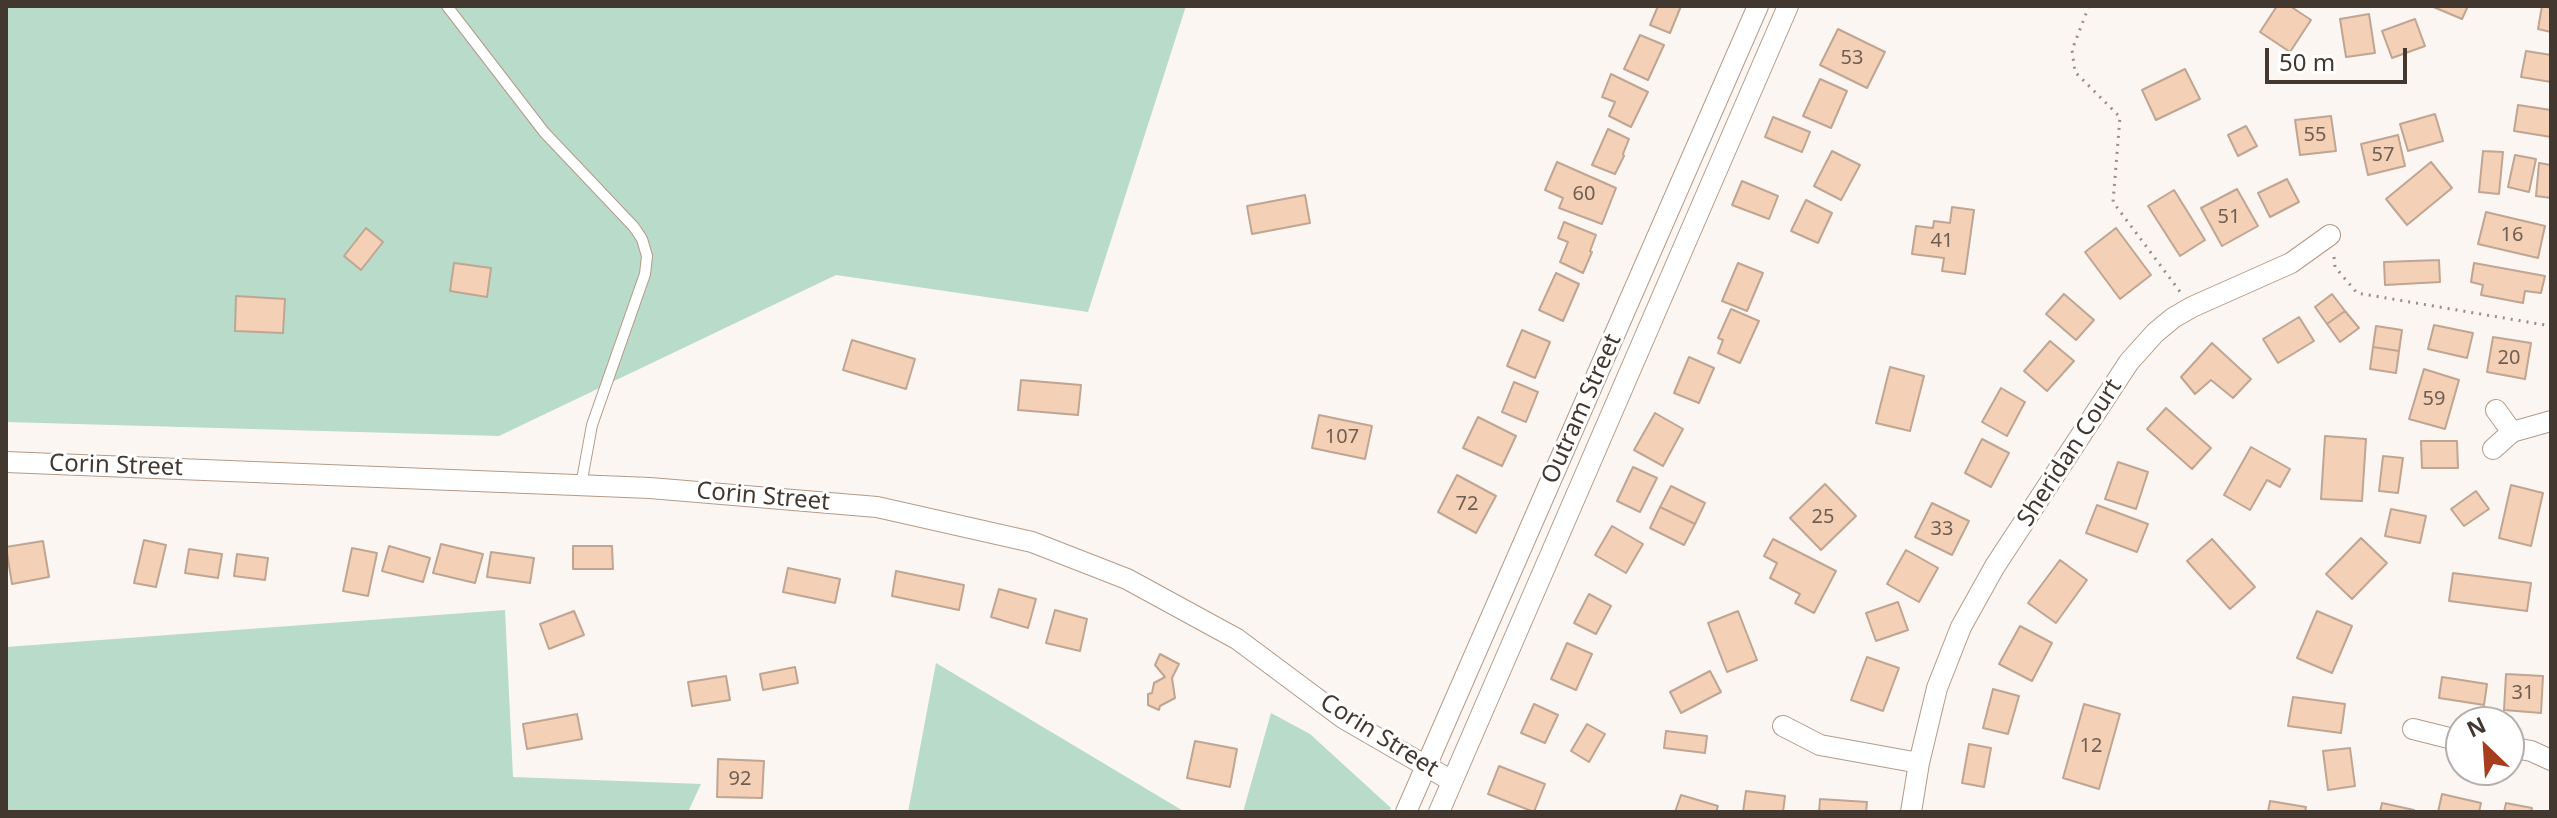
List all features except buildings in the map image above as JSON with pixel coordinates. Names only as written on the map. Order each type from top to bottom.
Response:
[{"type":"street","name":"Outram Street","points":[[1406,812],[1758,6]]},
{"type":"street","name":"Outram Street","points":[[1439,812],[1788,6]]},
{"type":"street","name":"Sheridan Court","points":[[1911,812],[1937,688],[1961,627],[1995,566],[2129,362],[2173,318],[2291,263],[2330,235]]},
{"type":"street","points":[[2496,410],[2512,432]]},
{"type":"street","points":[[2493,449],[2512,432],[2551,421]]},
{"type":"street","name":"Corin Street","points":[[6,462],[650,488],[877,507],[1032,542],[1127,579],[1237,639],[1343,718],[1452,781]]},
{"type":"street","points":[[1783,726],[1820,745],[1919,763]]},
{"type":"street","points":[[2413,729],[2445,737]]},
{"type":"street","points":[[2525,750],[2551,760]]},
{"type":"lane","points":[[447,6],[544,132],[634,227],[647,256],[645,274],[592,425],[581,485]]},
{"type":"path","points":[[2089,6],[2072,50],[2075,72],[2120,117],[2113,202],[2192,307]]},
{"type":"path","points":[[2330,235],[2335,267],[2357,293],[2551,326]]},
{"type":"green space","points":[[6,6],[1186,6],[1088,312],[836,275],[499,436],[6,422]]},
{"type":"green space","points":[[505,610],[513,777],[701,784],[688,812],[6,812],[6,647]]},
{"type":"green space","points":[[936,663],[1185,812],[908,812]]},
{"type":"green space","points":[[1271,713],[1310,734],[1391,808],[1389,812],[1243,812]]}]
